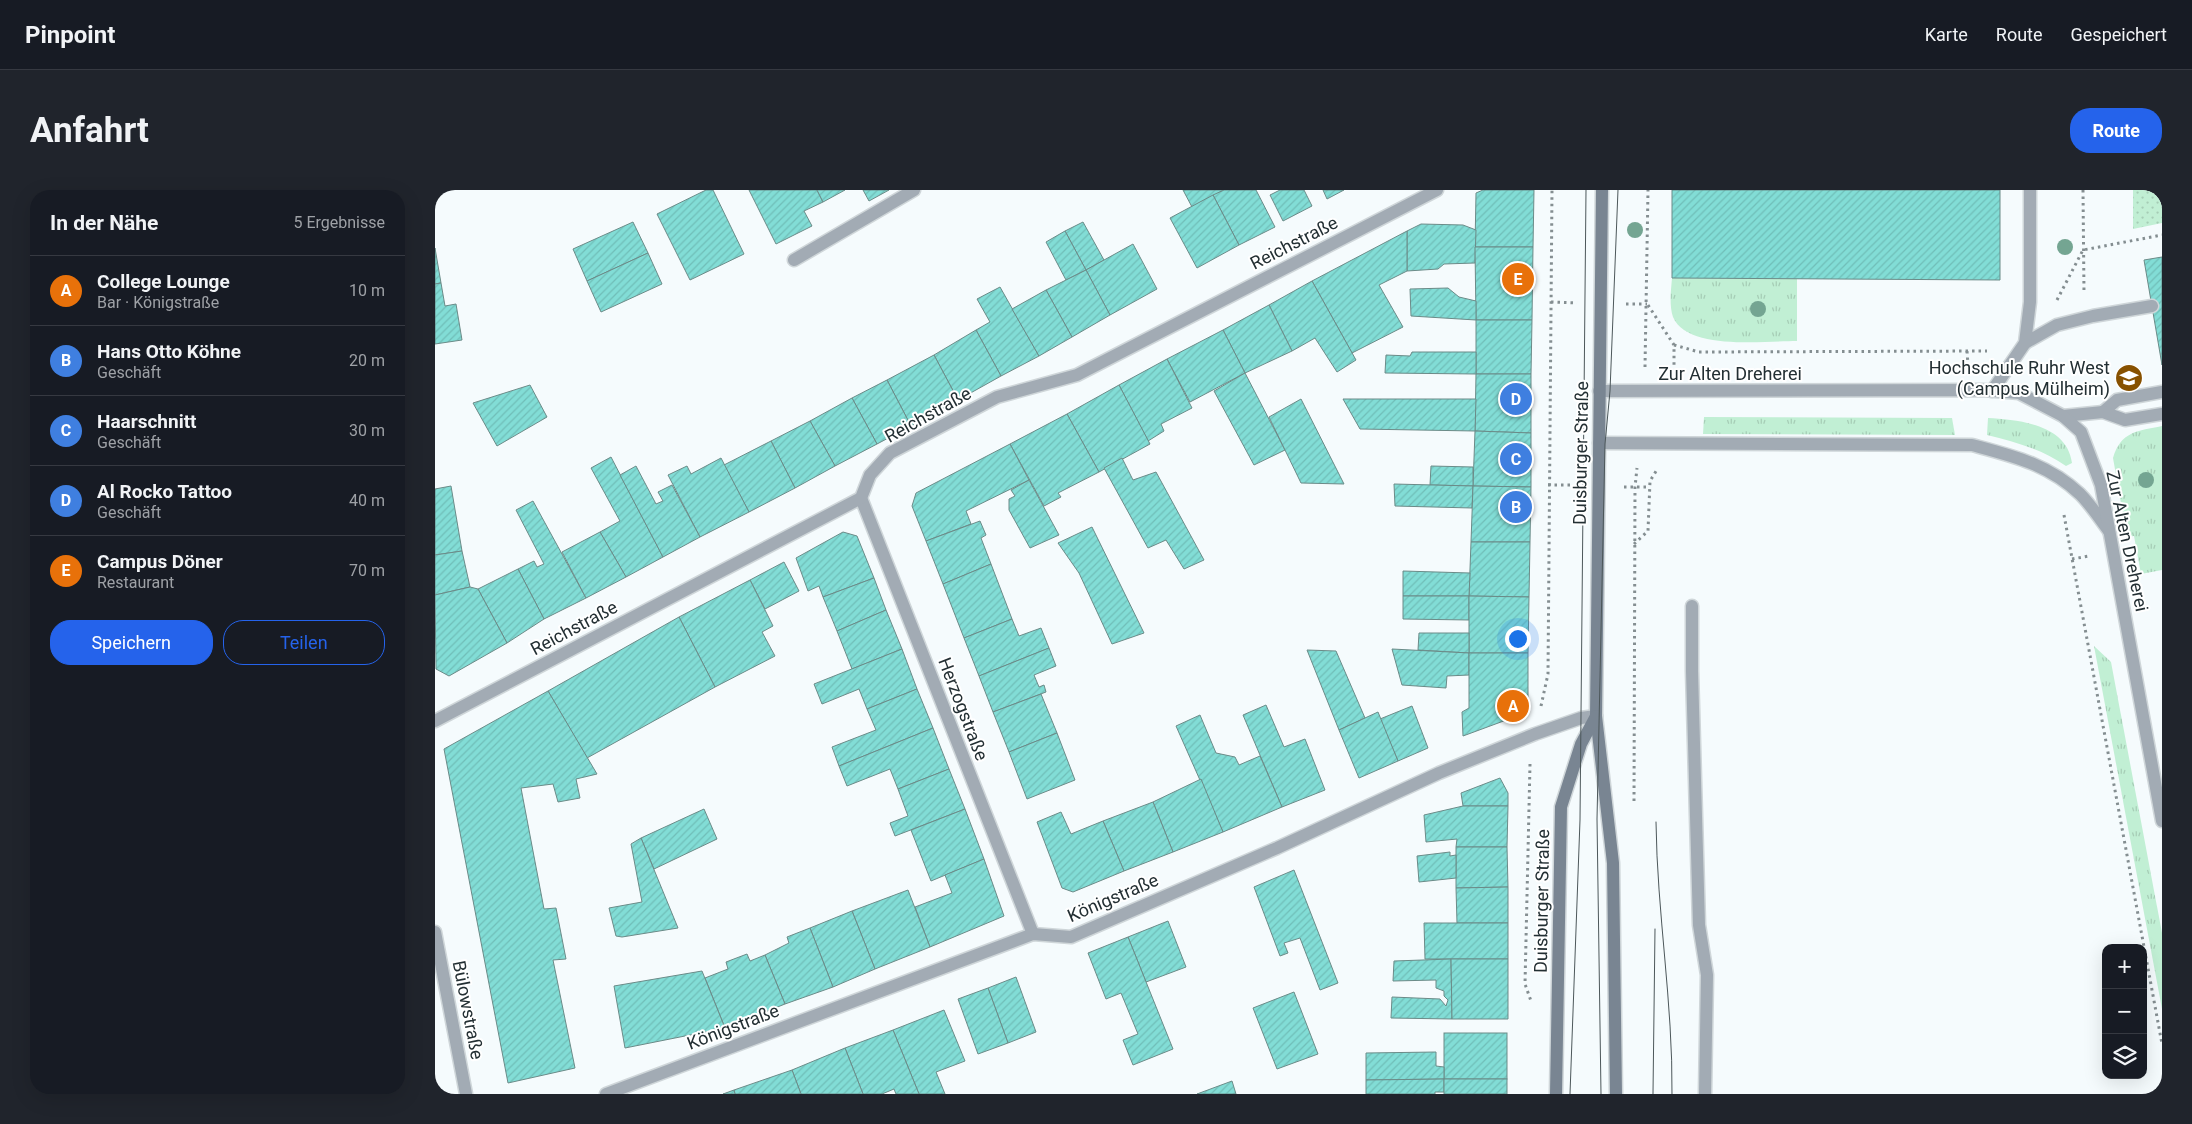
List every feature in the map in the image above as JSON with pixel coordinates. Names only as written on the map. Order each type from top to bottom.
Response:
[{"type":"main road","name":"Duisburger Straße","points":[[1602,190],[1596,716],[1613,863],[1616,1094]]},
{"type":"main road","name":"Duisburger Straße","points":[[1555,1094],[1561,807],[1581,744],[1596,716]]},
{"type":"street","points":[[794,260],[914,190]]},
{"type":"street","name":"Reichstraße","points":[[435,721],[861,498],[870,475],[890,453],[997,397],[1077,374],[1437,190]]},
{"type":"street","points":[[2022,347],[2030,302],[2031,190]]},
{"type":"street","points":[[1992,391],[2022,347],[2057,325],[2093,316],[2152,306]]},
{"type":"street","name":"Zur Alten Dreherei","points":[[1599,391],[1992,391],[2019,393],[2063,416],[2081,432],[2101,486],[2162,817]]},
{"type":"street","points":[[2103,412],[2117,400],[2162,392]]},
{"type":"street","points":[[2063,416],[2103,412],[2125,420],[2162,414]]},
{"type":"street","points":[[1599,443],[1972,445],[2026,459],[2057,476],[2081,495],[2109,531]]},
{"type":"street","name":"Herzogstraße","points":[[861,498],[1033,934]]},
{"type":"street","points":[[1692,606],[1699,925],[1707,975],[1705,1094]]},
{"type":"street","name":"Königstraße","points":[[611,1092],[1033,934],[1071,937],[1277,848],[1439,773],[1535,734],[1581,718],[1596,716]]},
{"type":"street","name":"Bülowstraße","points":[[435,932],[466,1094]]},
{"type":"path","points":[[1533,1008],[1525,984],[1529,772],[1548,674],[1552,190]]},
{"type":"path","points":[[1647,304],[1648,190]]},
{"type":"path","points":[[2083,190],[2084,300],[2093,316]]},
{"type":"path","points":[[1674,346],[1699,352],[2022,347]]},
{"type":"path","points":[[2063,508],[2162,1044]]},
{"type":"green space","points":[[2133,190],[2162,190],[2162,223],[2133,229]]},
{"type":"green space","points":[[1672,278],[1797,279],[1797,341],[1729,342],[1710,340],[1694,335],[1681,328],[1673,317],[1671,303]]},
{"type":"green space","points":[[1704,417],[1952,418],[1955,435],[1703,434]]},
{"type":"green space","points":[[1988,418],[2014,420],[2051,432],[2061,440],[2068,450],[2072,463],[2066,466],[2057,460],[2018,443],[1987,435]]},
{"type":"green space","points":[[2162,426],[2162,570],[2141,574],[2134,536],[2127,537],[2113,458],[2116,449],[2126,437],[2138,431]]},
{"type":"green space","points":[[2094,646],[2111,662],[2162,933],[2162,1009]]},
{"type":"building","points":[[706,190],[713,190],[744,254],[690,280],[657,214]]},
{"type":"building","points":[[749,190],[817,190],[823,202],[804,211],[812,226],[776,244]]},
{"type":"building","points":[[817,190],[845,190],[823,202]]},
{"type":"building","points":[[863,190],[889,190],[869,201]]},
{"type":"building","points":[[1183,190],[1224,190],[1192,207]]},
{"type":"building","points":[[1224,190],[1256,190],[1275,227],[1239,245],[1213,195]]},
{"type":"building","points":[[1280,190],[1304,190],[1312,206],[1283,221],[1270,195]]},
{"type":"building","points":[[1323,190],[1344,190],[1327,199]]},
{"type":"building","points":[[1483,190],[1534,190],[1533,247],[1475,247],[1476,193]]},
{"type":"building","points":[[1672,190],[2000,190],[2000,280],[1672,278]]},
{"type":"building","points":[[1213,195],[1239,245],[1197,268],[1170,218]]},
{"type":"building","points":[[633,222],[648,253],[587,281],[573,249]]},
{"type":"building","points":[[1083,222],[1104,260],[1086,270],[1065,231]]},
{"type":"building","points":[[1421,224],[1463,225],[1476,230],[1475,263],[1444,264],[1438,269],[1407,271],[1407,231]]},
{"type":"building","points":[[1065,231],[1086,270],[1066,280],[1046,242]]},
{"type":"building","points":[[1407,231],[1407,271],[1379,285],[1403,327],[1352,353],[1312,281]]},
{"type":"building","points":[[1133,244],[1157,289],[1110,315],[1086,270]]},
{"type":"building","points":[[1475,247],[1533,247],[1532,320],[1476,320]]},
{"type":"building","points":[[435,248],[441,283],[435,284]]},
{"type":"building","points":[[648,253],[662,284],[601,312],[587,281]]},
{"type":"building","points":[[2162,257],[2162,365],[2144,260]]},
{"type":"building","points":[[1086,270],[1110,315],[1072,337],[1046,290]]},
{"type":"building","points":[[1312,281],[1356,360],[1337,372],[1315,338],[1292,351],[1269,305]]},
{"type":"building","points":[[441,283],[445,306],[456,304],[462,340],[435,344],[435,284]]},
{"type":"building","points":[[1000,287],[1039,356],[1001,376],[976,330],[990,322],[977,299]]},
{"type":"building","points":[[1448,288],[1459,297],[1476,301],[1476,320],[1411,316],[1410,289]]},
{"type":"building","points":[[1046,290],[1072,337],[1039,356],[1012,309]]},
{"type":"building","points":[[1269,305],[1292,351],[1245,373],[1223,330]]},
{"type":"building","points":[[1476,320],[1532,320],[1531,374],[1476,374]]},
{"type":"building","points":[[976,330],[1001,376],[958,400],[934,355]]},
{"type":"building","points":[[1223,330],[1245,373],[1190,402],[1167,359]]},
{"type":"building","points":[[1412,352],[1476,352],[1476,374],[1385,373],[1386,355],[1410,356]]},
{"type":"building","points":[[934,355],[958,400],[911,426],[887,380]]},
{"type":"building","points":[[1167,359],[1192,408],[1161,424],[1164,431],[1148,441],[1119,385]]},
{"type":"building","points":[[1245,373],[1285,450],[1254,465],[1214,391]]},
{"type":"building","points":[[1476,374],[1531,374],[1531,433],[1475,431]]},
{"type":"building","points":[[887,380],[911,426],[877,444],[852,398]]},
{"type":"building","points":[[530,385],[547,417],[497,446],[473,403]]},
{"type":"building","points":[[1119,385],[1150,444],[1099,472],[1067,414]]},
{"type":"building","points":[[852,398],[877,444],[835,466],[810,421]]},
{"type":"building","points":[[1301,399],[1344,484],[1301,483],[1269,417]]},
{"type":"building","points":[[1343,399],[1476,399],[1475,431],[1360,429]]},
{"type":"building","points":[[1067,414],[1099,472],[1058,493],[1061,497],[1044,506],[1010,444]]},
{"type":"building","points":[[810,421],[835,466],[795,488],[771,441]]},
{"type":"building","points":[[1475,431],[1531,433],[1531,487],[1473,486]]},
{"type":"building","points":[[771,441],[795,488],[749,512],[724,465]]},
{"type":"building","points":[[1010,444],[1029,480],[966,511],[971,524],[926,541],[912,506],[916,493]]},
{"type":"building","points":[[611,457],[663,557],[626,577],[600,532],[620,521],[591,468]]},
{"type":"building","points":[[721,458],[749,512],[700,537],[668,475],[687,466],[691,474]]},
{"type":"building","points":[[1122,458],[1133,480],[1156,472],[1204,560],[1184,569],[1166,540],[1148,548],[1104,468]]},
{"type":"building","points":[[636,466],[656,504],[663,501],[658,492],[672,485],[700,537],[663,557],[620,475]]},
{"type":"building","points":[[1431,466],[1473,467],[1473,486],[1430,485]]},
{"type":"building","points":[[1029,480],[1059,535],[1030,548],[1009,510],[1009,499],[1015,496],[1011,490]]},
{"type":"building","points":[[1394,484],[1473,486],[1472,508],[1395,506]]},
{"type":"building","points":[[451,486],[462,551],[435,555],[435,489]]},
{"type":"building","points":[[1473,486],[1531,487],[1530,542],[1471,542]]},
{"type":"building","points":[[533,501],[586,598],[544,619],[518,569],[534,561],[537,567],[544,564],[516,510]]},
{"type":"building","points":[[980,521],[986,535],[981,538],[991,564],[943,584],[926,541]]},
{"type":"building","points":[[1092,527],[1144,633],[1112,644],[1079,573],[1058,543]]},
{"type":"building","points":[[600,532],[626,577],[586,598],[562,552]]},
{"type":"building","points":[[843,532],[857,536],[874,578],[823,597],[819,586],[808,591],[796,558]]},
{"type":"building","points":[[1471,542],[1530,542],[1529,597],[1469,596]]},
{"type":"building","points":[[462,551],[470,587],[435,595],[435,555]]},
{"type":"building","points":[[784,562],[799,591],[765,609],[750,580]]},
{"type":"building","points":[[991,564],[1012,619],[964,638],[943,584]]},
{"type":"building","points":[[518,569],[544,619],[507,643],[478,589]]},
{"type":"building","points":[[1403,571],[1470,573],[1469,596],[1403,596]]},
{"type":"building","points":[[874,578],[886,610],[837,631],[823,597]]},
{"type":"building","points":[[750,580],[773,626],[762,632],[775,656],[715,687],[679,617]]},
{"type":"building","points":[[470,587],[478,589],[507,643],[449,676],[436,669],[435,595]]},
{"type":"building","points":[[1403,596],[1469,596],[1469,620],[1403,619]]},
{"type":"building","points":[[1469,596],[1529,597],[1528,653],[1469,653]]},
{"type":"building","points":[[886,610],[902,649],[852,669],[837,631]]},
{"type":"building","points":[[679,617],[715,687],[587,758],[548,691]]},
{"type":"building","points":[[1012,619],[1019,636],[1041,628],[1049,648],[979,676],[964,638]]},
{"type":"building","points":[[1419,633],[1469,633],[1469,653],[1418,650]]},
{"type":"building","points":[[1049,648],[1056,666],[1034,675],[1039,687],[1044,685],[1046,692],[993,712],[979,676]]},
{"type":"building","points":[[902,649],[917,689],[867,709],[859,689],[822,704],[814,684]]},
{"type":"building","points":[[1392,649],[1469,653],[1469,675],[1447,676],[1446,688],[1402,685]]},
{"type":"building","points":[[1307,650],[1336,651],[1365,718],[1339,730]]},
{"type":"building","points":[[1469,653],[1528,653],[1528,712],[1463,736],[1462,712],[1469,708]]},
{"type":"building","points":[[917,689],[933,728],[839,766],[832,747],[876,730],[867,709]]},
{"type":"building","points":[[548,691],[597,774],[576,779],[580,798],[558,802],[553,784],[521,788],[544,909],[556,908],[566,959],[553,960],[575,1068],[508,1083],[444,749]]},
{"type":"building","points":[[1041,694],[1057,733],[1009,752],[993,712]]},
{"type":"building","points":[[1266,705],[1284,747],[1305,739],[1325,790],[1282,807],[1243,715]]},
{"type":"building","points":[[1412,706],[1428,748],[1398,761],[1380,719]]},
{"type":"building","points":[[1378,712],[1398,761],[1359,778],[1339,730]]},
{"type":"building","points":[[1200,715],[1216,753],[1235,757],[1239,765],[1260,756],[1282,807],[1223,832],[1176,726]]},
{"type":"building","points":[[933,728],[949,769],[898,789],[890,769],[847,786],[839,766]]},
{"type":"building","points":[[1057,733],[1075,780],[1027,799],[1009,752]]},
{"type":"building","points":[[949,769],[965,809],[895,836],[890,823],[908,816],[898,789]]},
{"type":"building","points":[[1500,778],[1508,793],[1508,806],[1463,806],[1461,793]]},
{"type":"building","points":[[1201,779],[1223,832],[1173,852],[1153,802]]},
{"type":"building","points":[[1153,802],[1173,852],[1124,871],[1103,821]]},
{"type":"building","points":[[1463,806],[1508,806],[1507,847],[1456,847],[1457,839],[1426,842],[1424,815]]},
{"type":"building","points":[[704,809],[717,839],[654,869],[641,838]]},
{"type":"building","points":[[965,809],[984,859],[931,881],[911,830]]},
{"type":"building","points":[[1061,812],[1071,834],[1103,821],[1124,871],[1073,892],[1062,888],[1037,822]]},
{"type":"building","points":[[641,838],[678,928],[622,937],[616,936],[609,908],[642,902],[631,844]]},
{"type":"building","points":[[1456,847],[1507,847],[1508,887],[1456,888]]},
{"type":"building","points":[[1450,852],[1450,856],[1456,855],[1456,878],[1419,882],[1417,856]]},
{"type":"building","points":[[984,859],[1004,916],[930,947],[915,907],[952,893],[945,875]]},
{"type":"building","points":[[1294,870],[1338,983],[1320,990],[1300,938],[1284,943],[1288,953],[1280,956],[1254,887]]},
{"type":"building","points":[[1508,887],[1508,923],[1457,923],[1456,888]]},
{"type":"building","points":[[908,890],[930,947],[875,969],[852,911]]},
{"type":"building","points":[[852,911],[875,969],[833,987],[810,928]]},
{"type":"building","points":[[1168,921],[1186,967],[1146,982],[1128,937]]},
{"type":"building","points":[[1424,923],[1508,923],[1508,959],[1425,959]]},
{"type":"building","points":[[810,928],[833,987],[785,1004],[765,955],[789,943],[787,937]]},
{"type":"building","points":[[1128,937],[1173,1049],[1133,1065],[1123,1040],[1138,1034],[1121,993],[1106,999],[1088,953]]},
{"type":"building","points":[[747,954],[750,961],[765,955],[785,1004],[725,1028],[705,978],[728,969],[726,962]]},
{"type":"building","points":[[1451,959],[1452,1019],[1391,1018],[1392,997],[1440,999],[1446,1006],[1448,1000],[1444,996],[1444,991],[1436,988],[1436,980],[1393,981],[1394,961]]},
{"type":"building","points":[[1451,959],[1508,959],[1508,1019],[1452,1019]]},
{"type":"building","points":[[702,971],[725,1028],[625,1048],[614,986]]},
{"type":"building","points":[[1016,977],[1036,1032],[1008,1043],[988,988]]},
{"type":"building","points":[[988,988],[1008,1043],[978,1054],[958,999]]},
{"type":"building","points":[[1294,992],[1318,1054],[1277,1069],[1253,1008]]},
{"type":"building","points":[[944,1010],[965,1061],[936,1072],[945,1094],[919,1094],[893,1030]]},
{"type":"building","points":[[893,1030],[919,1094],[896,1094],[894,1089],[882,1094],[863,1094],[845,1048]]},
{"type":"building","points":[[1444,1033],[1507,1033],[1507,1079],[1444,1079]]},
{"type":"building","points":[[845,1048],[863,1094],[801,1094],[792,1070]]},
{"type":"building","points":[[1436,1052],[1436,1066],[1444,1067],[1444,1079],[1366,1080],[1366,1053]]},
{"type":"building","points":[[792,1070],[801,1094],[735,1094],[734,1090]]},
{"type":"building","points":[[1444,1079],[1444,1092],[1435,1092],[1435,1094],[1366,1094],[1366,1080]]},
{"type":"building","points":[[1444,1079],[1507,1079],[1507,1094],[1444,1094]]},
{"type":"building","points":[[1232,1081],[1236,1094],[1197,1094]]},
{"type":"building","points":[[734,1090],[735,1094],[723,1094]]},
{"type":"tram line","points":[[1570,1094],[1580,820],[1586,190]]},
{"type":"tram line","points":[[1601,1094],[1597,819],[1605,444],[1610,391],[1618,190]]},
{"type":"tram line","points":[[1656,822],[1659,890],[1670,1026],[1672,1094]]},
{"type":"tram line","points":[[1653,1094],[1655,929]]},
{"type":"place","name":"Campus Döner","points":[[1518,279]]},
{"type":"place","name":"Hochschule Ruhr West (Campus Mülheim)","points":[[2129,378]]},
{"type":"place","name":"Al Rocko Tattoo","points":[[1516,399]]},
{"type":"place","name":"Haarschnitt","points":[[1516,459]]},
{"type":"place","name":"Hans Otto Köhne","points":[[1516,507]]},
{"type":"place","name":"College Lounge","points":[[1513,706]]}]
